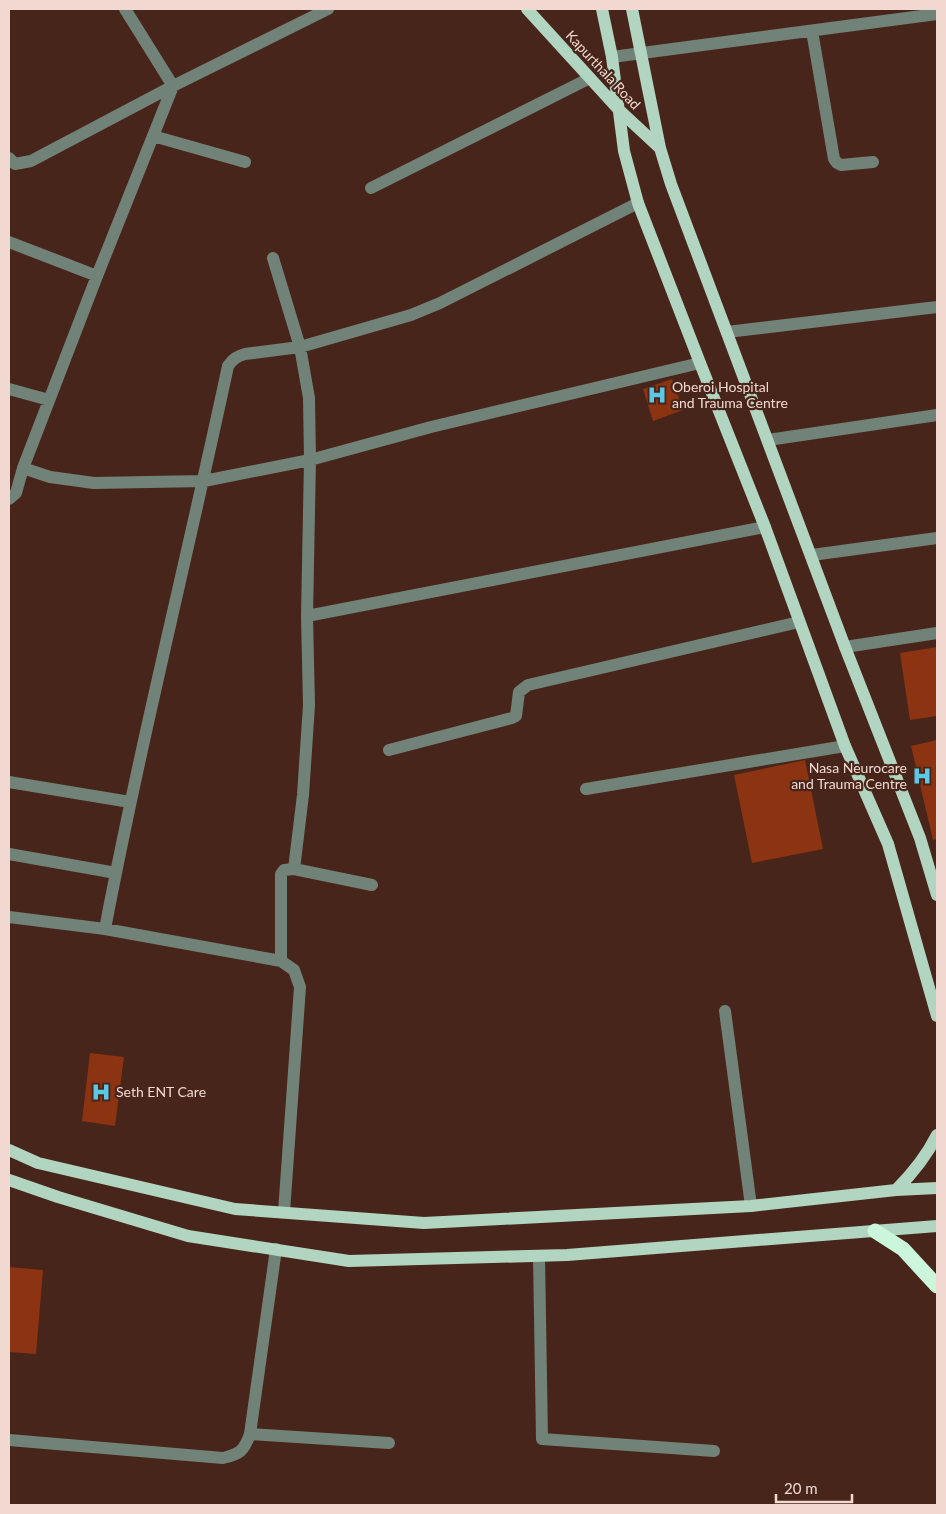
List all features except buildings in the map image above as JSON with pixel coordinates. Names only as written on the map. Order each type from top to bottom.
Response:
[{"type":"highway","points":[[874,1231],[903,1249],[937,1286]]},
{"type":"main road","name":"Kapurthala Road","points":[[526,9],[620,111],[660,148]]},
{"type":"main road","points":[[602,9],[612,57],[624,152],[638,203],[765,527],[845,746],[888,844],[937,1016]]},
{"type":"main road","points":[[632,9],[660,148],[671,184],[845,647],[920,838],[937,895]]},
{"type":"main road","points":[[896,1190],[915,1171],[937,1135]]},
{"type":"main road","points":[[9,1150],[38,1163],[235,1208],[424,1222],[751,1206],[896,1190],[937,1188]]},
{"type":"main road","points":[[9,1180],[58,1197],[188,1236],[349,1261],[588,1254],[937,1226]]},
{"type":"street","points":[[125,9],[173,86]]},
{"type":"street","points":[[9,158],[15,164],[31,161],[173,86],[328,9]]},
{"type":"street","points":[[612,57],[937,14]]},
{"type":"street","points":[[812,31],[834,159],[837,163],[841,164],[873,162]]},
{"type":"street","points":[[371,188],[590,78]]},
{"type":"street","points":[[9,500],[16,493],[23,468],[96,276],[173,86]]},
{"type":"street","points":[[154,136],[245,162]]},
{"type":"street","points":[[105,929],[130,802],[204,481],[228,366],[233,359],[245,354],[300,347],[411,315],[440,303],[638,203]]},
{"type":"street","points":[[9,242],[96,276]]},
{"type":"street","points":[[273,258],[300,347],[309,398],[310,460],[307,616],[309,705],[303,795],[294,869]]},
{"type":"street","points":[[727,332],[937,307]]},
{"type":"street","points":[[23,468],[50,477],[94,483],[204,481],[310,460],[440,425],[700,363]]},
{"type":"street","points":[[9,389],[49,400]]},
{"type":"street","points":[[768,440],[937,415]]},
{"type":"street","points":[[307,616],[765,527]]},
{"type":"street","points":[[812,555],[937,538]]},
{"type":"street","points":[[389,750],[512,718],[516,716],[519,692],[528,686],[799,622]]},
{"type":"street","points":[[845,647],[937,633]]},
{"type":"street","points":[[586,788],[845,746]]},
{"type":"street","points":[[9,782],[130,802]]},
{"type":"street","points":[[9,854],[116,873]]},
{"type":"street","points":[[281,961],[281,874],[284,870],[294,869],[372,885]]},
{"type":"street","points":[[9,916],[105,929],[281,961],[294,970],[300,987],[284,1212]]},
{"type":"street","points":[[725,1012],[751,1206]]},
{"type":"street","points":[[9,1440],[223,1458],[237,1455],[246,1446],[250,1434],[276,1249]]},
{"type":"street","points":[[540,1256],[542,1440],[714,1451]]},
{"type":"street","points":[[250,1434],[389,1443]]},
{"type":"place","name":"Oberoi Hospital and Trauma Centre","points":[[657,395]]},
{"type":"place","name":"Nasa Neurocare and Trauma Centre","points":[[922,776]]},
{"type":"place","name":"Seth ENT Care","points":[[101,1092]]}]
